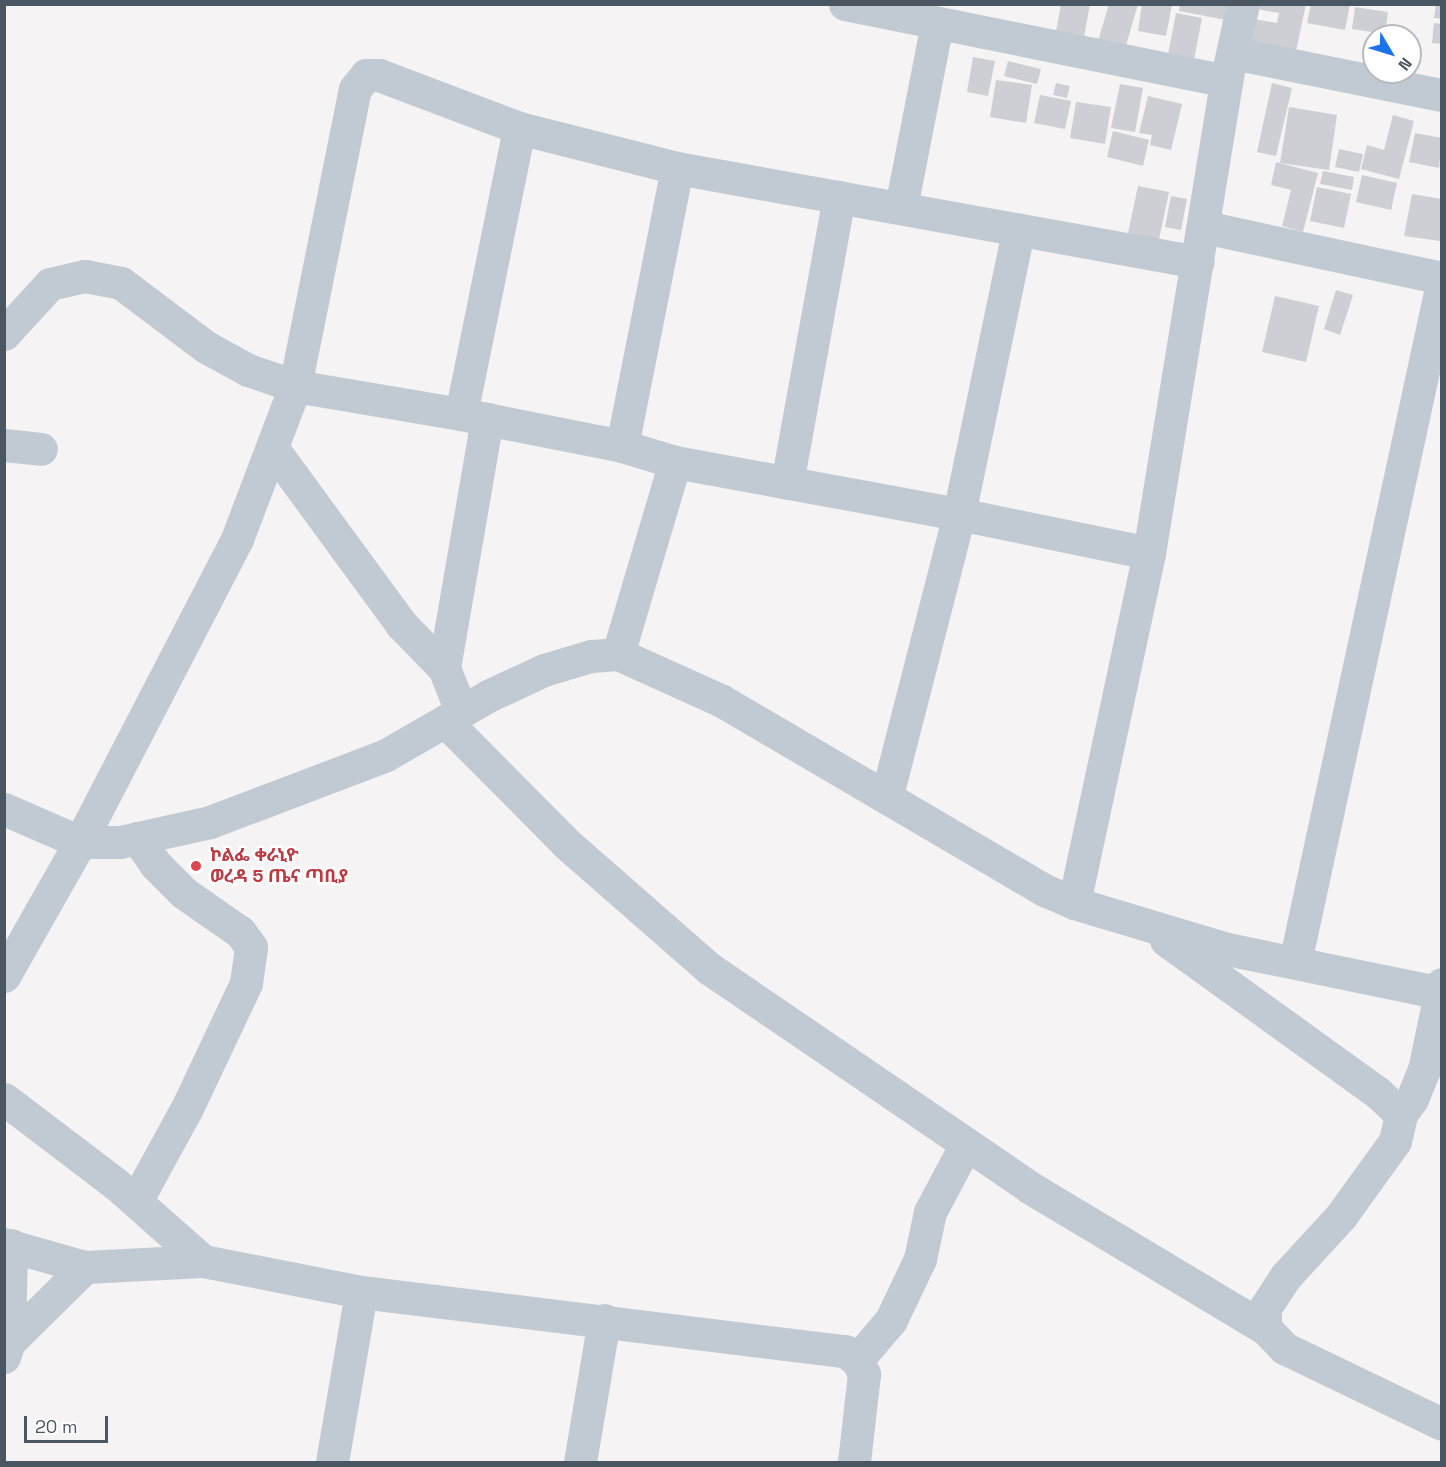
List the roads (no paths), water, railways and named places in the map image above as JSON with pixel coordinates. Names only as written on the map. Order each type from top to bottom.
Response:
[{"type":"street","points":[[845,4],[937,24],[1442,95]]},
{"type":"street","points":[[1074,903],[1149,554],[1230,67],[1243,4]]},
{"type":"street","points":[[901,207],[937,24]]},
{"type":"street","points":[[4,976],[80,842],[237,539],[295,386],[355,89],[366,75],[379,75],[519,128],[677,168],[1198,262]]},
{"type":"street","points":[[519,128],[474,416],[444,668],[453,716],[567,844],[710,969],[966,1144],[1090,1225],[1265,1328],[1284,1348],[1442,1424]]},
{"type":"street","points":[[622,447],[677,168]]},
{"type":"street","points":[[787,483],[839,197]]},
{"type":"street","points":[[1204,227],[1442,278]]},
{"type":"street","points":[[887,795],[959,514],[1018,231]]},
{"type":"street","points":[[4,334],[50,284],[85,276],[121,283],[207,347],[248,370],[295,386],[474,416],[622,447],[675,462],[959,514],[1149,554]]},
{"type":"street","points":[[1295,962],[1442,283]]},
{"type":"street","points":[[4,445],[41,449]]},
{"type":"street","points":[[273,449],[401,624],[444,668]]},
{"type":"street","points":[[618,654],[675,462]]},
{"type":"street","points":[[4,809],[80,842],[137,838],[210,822],[386,756],[453,716],[544,670],[591,656],[618,654],[722,701],[887,795],[1044,890],[1074,903],[1148,927],[1295,962],[1441,990],[1424,1070],[1412,1099],[1401,1114],[1395,1141],[1371,1178],[1286,1275],[1265,1308],[1265,1328]]},
{"type":"street","points":[[136,1201],[187,1108],[246,983],[250,947],[240,932],[184,893],[156,865],[137,838]]},
{"type":"street","points":[[1148,927],[1377,1092],[1401,1114]]},
{"type":"street","points":[[4,1099],[136,1201],[203,1261]]},
{"type":"street","points":[[857,1360],[891,1320],[920,1259],[930,1212],[966,1144]]},
{"type":"street","points":[[7,1350],[8,1245],[86,1267],[203,1261],[361,1292],[845,1351],[857,1360],[864,1374],[854,1462]]},
{"type":"street","points":[[7,1350],[86,1267]]},
{"type":"street","points":[[332,1462],[361,1292]]},
{"type":"street","points":[[580,1462],[604,1320]]},
{"type":"place","name":"ኮልፌ ቀራኒዮ ወረዳ 5 ጤና ጣቢያ","points":[[196,866]]}]
